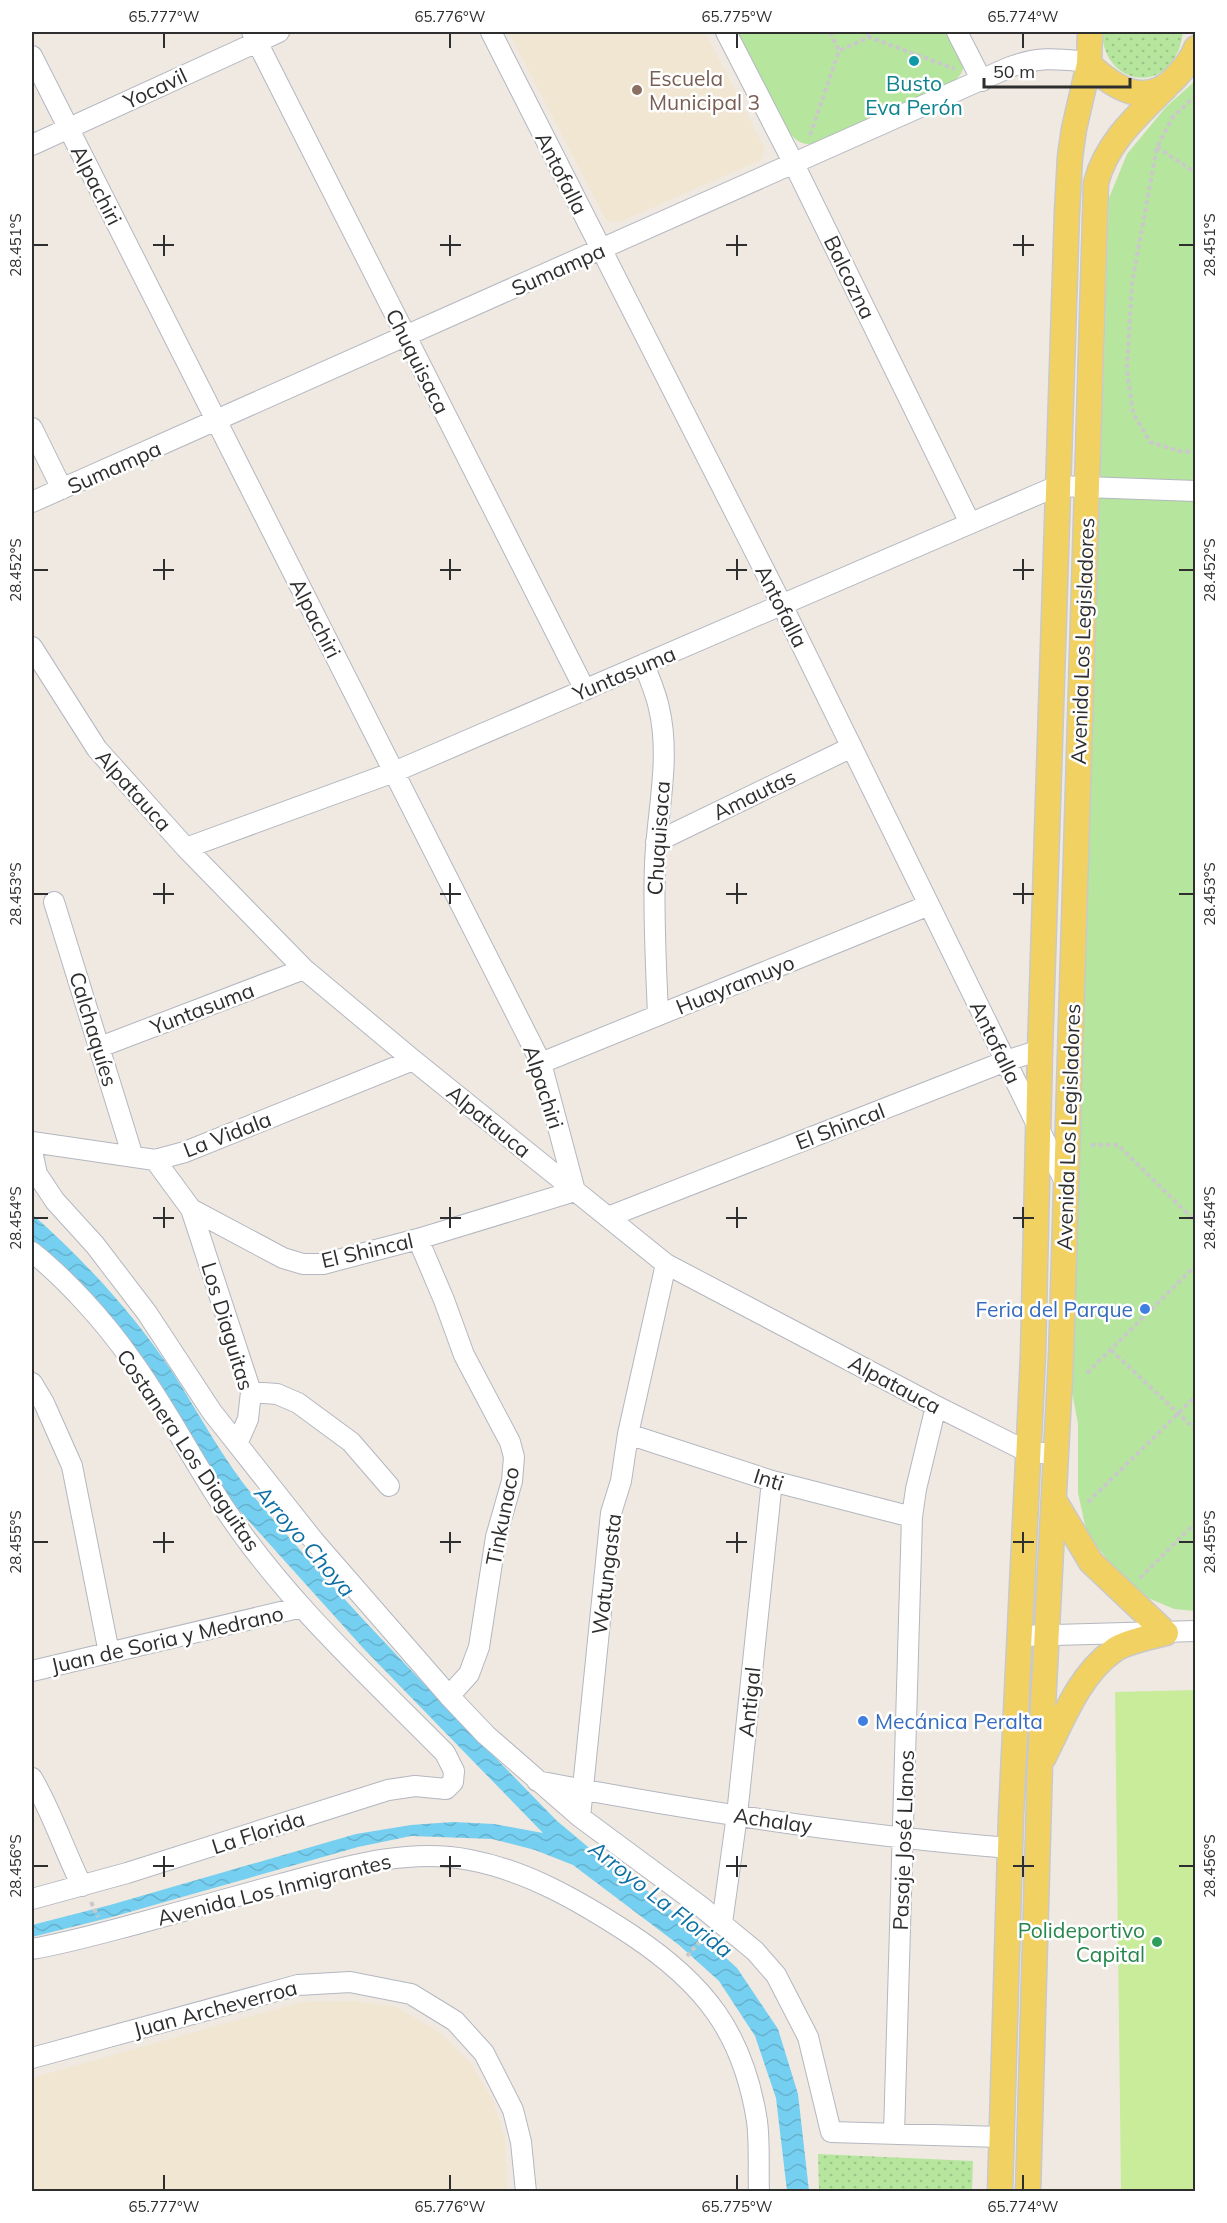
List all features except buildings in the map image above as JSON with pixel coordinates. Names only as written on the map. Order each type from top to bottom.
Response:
[{"type":"main road","name":"Avenida Los Legisladores","points":[[1000,2192],[1010,1848],[1033,1356],[1057,486],[1070,157],[1089,63],[1090,32]]},
{"type":"main road","name":"Avenida Los Legisladores","points":[[1028,2192],[1046,1636],[1061,1357],[1096,183],[1109,149],[1194,56]]},
{"type":"main road","points":[[1089,63],[1111,82],[1134,92],[1155,92],[1166,87]]},
{"type":"main road","points":[[1041,1764],[1074,1698],[1097,1665],[1114,1649],[1166,1633],[1091,1562],[1054,1500]]},
{"type":"street","name":"Yocavil","points":[[32,145],[254,37],[279,32]]},
{"type":"street","name":"Antofalla","points":[[491,32],[782,605],[1066,1184]]},
{"type":"street","name":"Balcozna","points":[[726,32],[794,164],[970,524]]},
{"type":"street","points":[[957,32],[982,81]]},
{"type":"street","name":"Chuquisaca","points":[[254,37],[585,690]]},
{"type":"street","name":"Alpachiri","points":[[32,56],[541,1063],[575,1191]]},
{"type":"street","name":"Sumampa","points":[[32,502],[1030,60],[1054,59],[1089,63]]},
{"type":"street","points":[[32,428],[62,489]]},
{"type":"street","points":[[1057,486],[1196,490]]},
{"type":"street","name":"Yuntasuma","points":[[186,848],[394,772],[1057,486]]},
{"type":"street","name":"Alpatauca","points":[[32,647],[97,749],[186,848],[304,969],[666,1264],[1028,1452],[1056,1454]]},
{"type":"street","name":"Chuquisaca","points":[[644,664],[659,708],[663,741],[653,909],[658,1015]]},
{"type":"street","name":"Amautas","points":[[656,842],[852,747]]},
{"type":"street","name":"Calchaquíes","points":[[54,902],[133,1157]]},
{"type":"street","name":"Huayramuyo","points":[[541,1063],[929,905]]},
{"type":"street","name":"Yuntasuma","points":[[100,1047],[304,969]]},
{"type":"street","name":"El Shincal","points":[[608,1217],[1006,1061],[1040,1050]]},
{"type":"street","name":"La Vidala","points":[[32,1142],[155,1160],[185,1152],[413,1060]]},
{"type":"street","points":[[32,1151],[38,1174],[55,1201],[95,1245],[147,1314],[212,1412],[314,1541],[449,1696],[486,1735],[579,1817],[715,1928],[755,1951],[776,1975],[808,2037],[831,2132],[1001,2137]]},
{"type":"street","name":"El Shincal","points":[[155,1160],[191,1209],[283,1258],[303,1264],[323,1264],[418,1239],[575,1191]]},
{"type":"street","name":"Los Diaguitas","points":[[191,1209],[251,1392],[248,1419],[237,1444]]},
{"type":"street","name":"Tinkunaco","points":[[418,1239],[464,1355],[510,1442],[514,1457],[512,1481],[496,1536],[479,1647],[469,1674],[449,1696]]},
{"type":"street","name":"Costanera Los Diaguitas","points":[[32,1252],[48,1264],[130,1357],[229,1516],[302,1608],[445,1753]]},
{"type":"street","name":"Watungasta","points":[[579,1817],[611,1513],[621,1481],[628,1434],[666,1264]]},
{"type":"street","points":[[32,1383],[44,1403],[72,1466],[109,1653]]},
{"type":"street","points":[[251,1392],[277,1394],[298,1403],[351,1442],[389,1486]]},
{"type":"street","name":"Pasaje José Llanos","points":[[894,2134],[912,1517],[916,1489],[936,1406]]},
{"type":"street","name":"Inti","points":[[628,1434],[772,1481],[912,1517]]},
{"type":"street","name":"Antigal","points":[[715,1928],[736,1815],[772,1481]]},
{"type":"street","name":"Juan de Soria y Medrano","points":[[32,1671],[302,1608]]},
{"type":"street","points":[[1019,1636],[1196,1631]]},
{"type":"street","name":"La Florida","points":[[32,1899],[82,1886],[388,1790],[415,1786],[446,1789],[453,1782],[454,1771],[445,1753]]},
{"type":"street","points":[[32,1778],[44,1798],[67,1856],[82,1886]]},
{"type":"street","name":"Achalay","points":[[537,1781],[736,1815],[904,1839],[1010,1848]]},
{"type":"street","name":"Avenida Los Inmigrantes","points":[[32,1949],[105,1932],[330,1871],[381,1860],[426,1856],[467,1859],[503,1868],[548,1886],[596,1912],[658,1953],[698,1988],[722,2020],[743,2063],[757,2122],[759,2192]]},
{"type":"street","name":"Juan Archeverroa","points":[[32,2058],[298,1984],[350,1982],[411,1994],[455,2021],[484,2053],[513,2110],[520,2142],[526,2192]]},
{"type":"path","points":[[794,164],[809,136],[839,51],[830,32]]},
{"type":"path","points":[[867,32],[869,37]]},
{"type":"path","points":[[839,51],[869,37],[982,81]]},
{"type":"path","points":[[1196,95],[1173,117],[1157,147],[1132,283],[1127,370],[1133,413],[1150,442],[1179,451],[1196,452]]},
{"type":"path","points":[[1157,147],[1196,173]]},
{"type":"path","points":[[1091,1145],[1118,1145],[1196,1222]]},
{"type":"path","points":[[1087,1373],[1196,1265]]},
{"type":"path","points":[[1111,1349],[1196,1430]]},
{"type":"path","points":[[1088,1502],[1196,1396]]},
{"type":"path","points":[[1140,1578],[1196,1522]]},
{"type":"path","points":[[82,1886],[105,1932]]},
{"type":"path","points":[[686,1957],[715,1928]]},
{"type":"shaded area","name":"Escuela Municipal 3","points":[[509,32],[705,32],[765,149],[761,160],[619,222],[606,220]]},
{"type":"shaded area","points":[[354,2001],[396,2007],[439,2032],[471,2064],[493,2101],[505,2137],[507,2191],[32,2191],[32,2078],[301,2002]]},
{"type":"green space","points":[[738,32],[950,32],[964,64],[963,70],[953,82],[820,143],[807,144],[791,135]]},
{"type":"green space","points":[[1102,32],[1183,32],[1177,53],[1167,67],[1154,76],[1140,78],[1126,74],[1114,65],[1106,51]]},
{"type":"green space","points":[[1195,81],[1195,1611],[1174,1609],[1141,1595],[1114,1568],[1087,1534],[1078,1493],[1078,1424],[1072,1392],[1109,198],[1127,154],[1166,107]]},
{"type":"green space","name":"Polideportivo Capital","points":[[1195,1690],[1195,2191],[1121,2191],[1115,1692]]},
{"type":"green space","points":[[818,2154],[973,2161],[972,2191],[819,2191]]},
{"type":"water","points":[[32,1214],[90,1269],[125,1309],[173,1373],[243,1483],[365,1621],[556,1820],[691,1926],[737,1968],[778,2029],[798,2094],[809,2191],[787,2191],[776,2098],[755,2036],[719,1981],[679,1945],[573,1865],[535,1850],[492,1839],[411,1836],[358,1847],[112,1917],[32,1937],[32,1925],[110,1905],[356,1834],[411,1825],[453,1822],[494,1824],[543,1833],[364,1649],[238,1509],[58,1263],[32,1239]]},
{"type":"place","name":"Busto Eva Perón","points":[[914,61]]},
{"type":"place","name":"Escuela Municipal 3","points":[[637,90]]},
{"type":"place","name":"Feria del Parque","points":[[1145,1309]]},
{"type":"place","name":"Mecánica Peralta","points":[[863,1721]]},
{"type":"place","name":"Polideportivo Capital","points":[[1157,1942]]},
{"type":"water label","name":"Arroyo Choya","points":[[305,1541]]},
{"type":"water label","name":"Arroyo La Florida","points":[[661,1899]]}]
